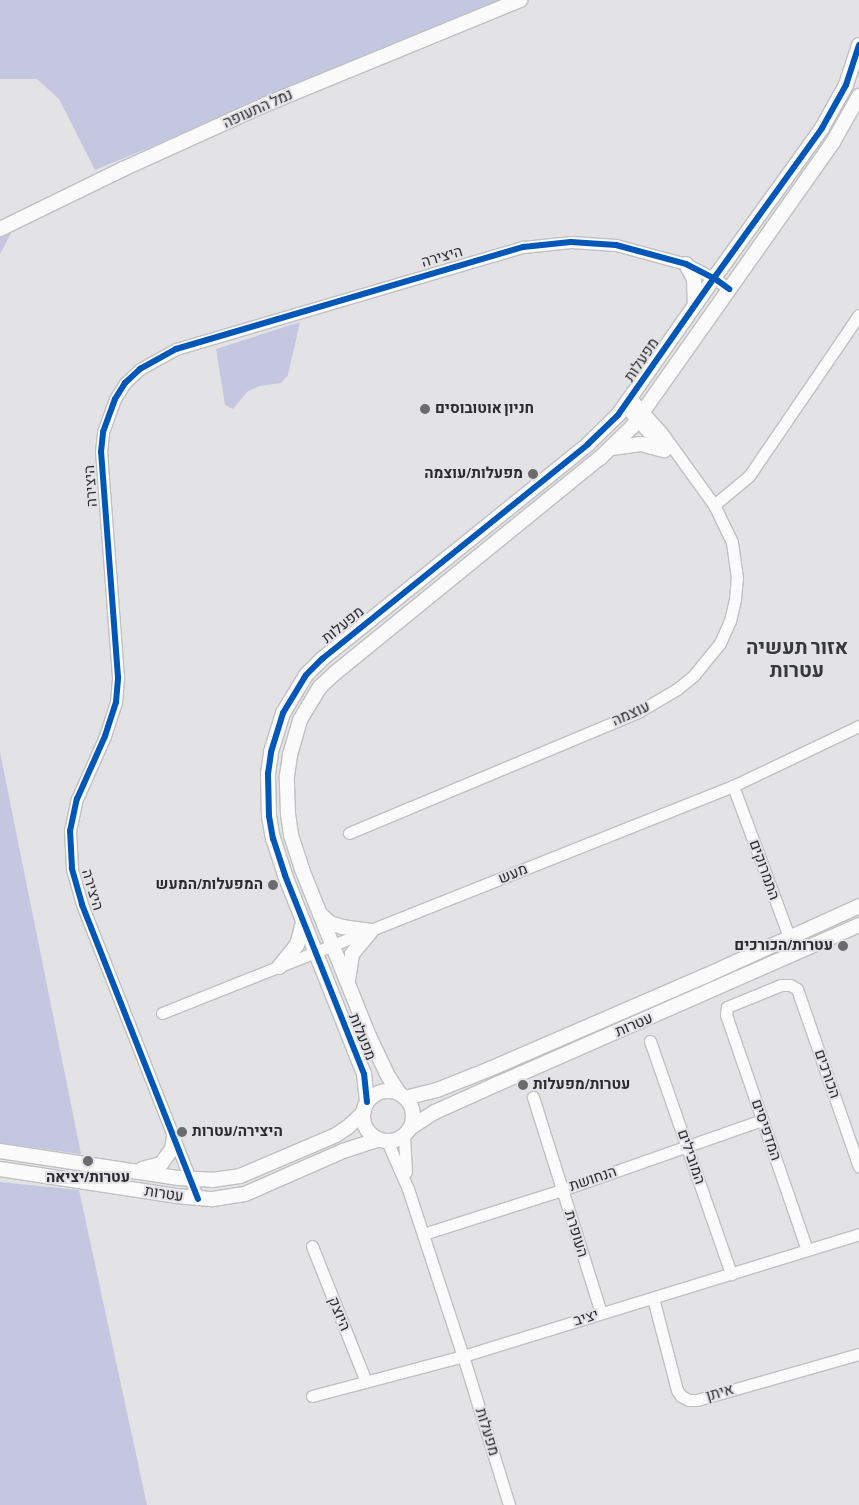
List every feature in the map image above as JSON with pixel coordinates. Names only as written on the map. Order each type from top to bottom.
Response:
[{"type":"street","name":"נמל התעופה","points":[[0,228],[123,169],[264,105],[520,0]]},
{"type":"street","name":"מפעלות","points":[[365,1107],[364,1074],[278,856],[270,824],[268,774],[275,738],[283,713],[294,693],[322,659],[588,444],[628,403],[694,306],[822,128],[846,85],[859,45]]},
{"type":"street","name":"מפעלות","points":[[402,1096],[380,1061],[348,985],[296,850],[290,828],[286,796],[290,755],[295,734],[310,703],[334,673],[612,448],[640,418],[833,142],[859,96]]},
{"type":"street","name":"היצירה","points":[[198,1199],[82,904],[72,868],[70,850],[72,816],[77,799],[105,736],[116,702],[118,677],[101,452],[103,432],[115,399],[125,383],[140,368],[176,349],[523,247],[571,242],[597,243],[633,249],[686,264],[714,278],[729,289]]},
{"type":"street","points":[[686,264],[694,279],[694,306]]},
{"type":"street","points":[[714,505],[749,476],[859,315]]},
{"type":"street","name":"עוצמה","points":[[628,403],[664,450],[687,470]]},
{"type":"street","name":"עוצמה","points":[[349,833],[638,712],[678,689],[694,675],[720,643],[730,621],[735,599],[737,578],[732,542],[714,505],[662,433],[640,418]]},
{"type":"street","points":[[612,448],[641,444],[664,450]]},
{"type":"street","name":"מעש","points":[[162,1013],[733,786],[859,726]]},
{"type":"street","name":"התמרוקים","points":[[733,786],[794,953]]},
{"type":"street","name":"עטרות","points":[[402,1096],[437,1090],[490,1069],[705,976],[859,906]]},
{"type":"street","points":[[320,914],[330,922],[342,927],[371,931]]},
{"type":"street","points":[[279,968],[297,945],[303,922]]},
{"type":"street","name":"עטרות","points":[[407,1132],[435,1112],[712,992],[859,925]]},
{"type":"street","points":[[348,985],[348,966],[352,954],[371,931]]},
{"type":"street","name":"הכורכים","points":[[726,1010],[730,1005],[780,986],[790,985],[796,988],[800,994],[859,1167]]},
{"type":"street","name":"המדפיסים","points":[[726,1010],[807,1250]]},
{"type":"street","name":"המובילים","points":[[650,1041],[731,1274]]},
{"type":"street","points":[[392,1091],[402,1096],[412,1109],[407,1132],[383,1140],[368,1132],[363,1119],[365,1107],[378,1093],[392,1091]]},
{"type":"street","name":"העופרת","points":[[533,1097],[601,1313]]},
{"type":"street","name":"עטרות","points":[[0,1151],[191,1180],[212,1180],[240,1176],[336,1134],[348,1127],[365,1107]]},
{"type":"street","name":"הנחושת","points":[[423,1234],[562,1190],[762,1120]]},
{"type":"street","name":"מפעלות","points":[[407,1132],[403,1151],[408,1188]]},
{"type":"street","points":[[134,1171],[161,1164],[172,1149],[174,1136]]},
{"type":"street","name":"מפעלות","points":[[383,1140],[408,1188],[509,1505]]},
{"type":"street","name":"עטרות","points":[[0,1169],[198,1199],[245,1194],[343,1152],[383,1140]]},
{"type":"street","name":"יציב","points":[[312,1396],[463,1356],[859,1234]]},
{"type":"street","name":"היוצק","points":[[312,1246],[366,1382]]},
{"type":"street","name":"איתן","points":[[653,1298],[677,1390],[681,1396],[689,1400],[697,1400],[859,1354]]},
{"type":"shaded area","points":[[0,0],[506,0],[95,170],[59,99],[37,79],[0,79]]},
{"type":"shaded area","points":[[15,226],[0,254],[0,233]]},
{"type":"shaded area","points":[[300,322],[288,375],[281,383],[260,386],[248,391],[233,409],[225,405],[216,349]]},
{"type":"shaded area","points":[[0,752],[81,1154],[0,1143]]},
{"type":"shaded area","points":[[0,1182],[79,1190],[147,1505],[0,1505]]},
{"type":"cycle path","points":[[367,1102],[364,1074],[285,875],[273,839],[269,816],[268,774],[271,752],[283,713],[306,675],[322,659],[588,444],[618,415],[822,128],[846,85],[859,45]]},
{"type":"cycle path","points":[[198,1199],[82,904],[72,868],[70,831],[77,799],[105,736],[116,702],[118,677],[101,452],[103,432],[115,399],[125,383],[140,369],[176,349],[523,247],[571,242],[616,245],[686,264],[714,278],[729,289]]},
{"type":"place","name":"חניון אוטובוסים","points":[[425,409]]},
{"type":"place","name":"מפעלות/עוצמה","points":[[533,474]]},
{"type":"place","name":"המפעלות/המעש","points":[[273,885]]},
{"type":"place","name":"עטרות/הכורכים","points":[[843,946]]},
{"type":"place","name":"עטרות/מפעלות","points":[[523,1085]]},
{"type":"place","name":"היצירה/עטרות","points":[[182,1132]]},
{"type":"place","name":"עטרות/יציאה","points":[[88,1161]]},
{"type":"district","name":"אזור תעשיה עטרות","points":[[797,660]]}]
